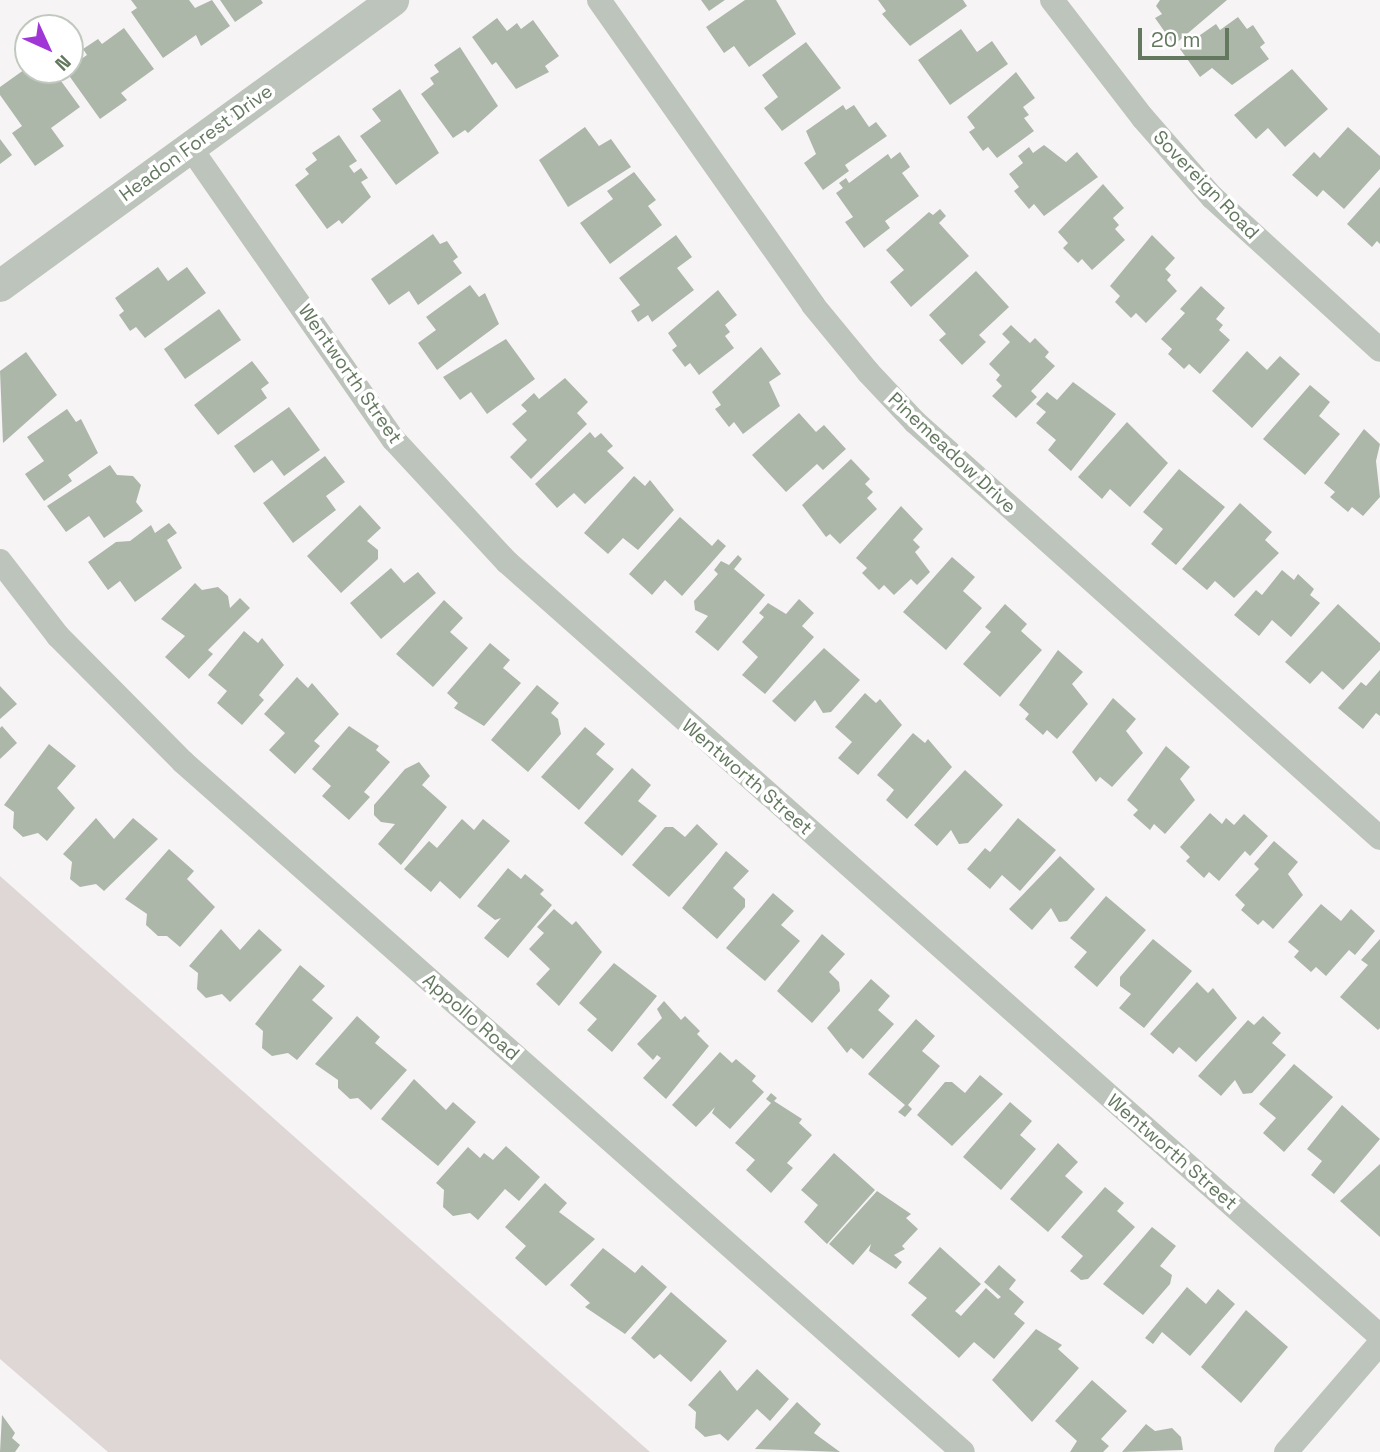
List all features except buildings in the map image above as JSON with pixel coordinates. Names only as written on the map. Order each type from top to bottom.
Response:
[{"type":"street","name":"Headon Forest Drive","points":[[0,286],[393,0]]},
{"type":"street","name":"Pinemeadow Drive","points":[[599,0],[813,304],[868,372],[915,422],[1380,838]]},
{"type":"street","name":"Sovereign Road","points":[[1052,0],[1143,118],[1212,197],[1380,350]]},
{"type":"street","name":"Wentworth Street","points":[[190,147],[393,439],[507,562],[1380,1336]]},
{"type":"street","name":"Appollo Road","points":[[0,561],[58,636],[183,762],[963,1452]]},
{"type":"street","points":[[1286,1452],[1380,1343]]},
{"type":"shaded area","points":[[0,876],[650,1452],[108,1452],[0,1359]]}]
